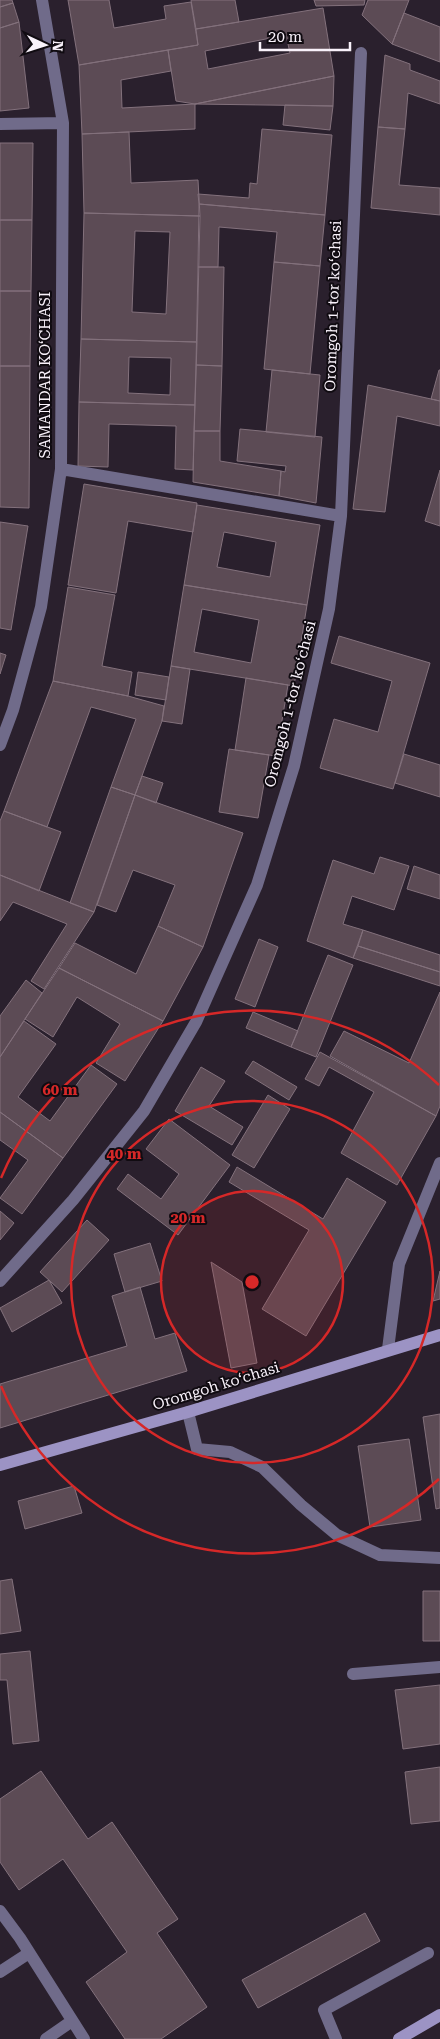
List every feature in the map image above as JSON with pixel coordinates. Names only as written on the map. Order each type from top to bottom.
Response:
[{"type":"street","name":"SAMANDAR KO‘CHASI","points":[[0,745],[13,710],[41,607],[61,469],[63,123],[42,0]]},
{"type":"street","name":"Oromgoh 1-tor koʻchasi","points":[[0,1281],[73,1200],[144,1111],[196,1022],[258,885],[294,766],[329,609],[341,516],[361,52]]},
{"type":"street","points":[[0,124],[63,123]]},
{"type":"street","points":[[61,469],[341,516]]},
{"type":"street","points":[[388,1349],[399,1264],[440,1163]]},
{"type":"street","name":"Oromgoh koʻchasi","points":[[0,1466],[188,1412],[388,1349],[440,1335]]},
{"type":"street","points":[[188,1412],[197,1449],[230,1452],[262,1467],[301,1506],[337,1535],[380,1555],[440,1558]]},
{"type":"street","points":[[353,1674],[440,1667]]},
{"type":"street","points":[[0,1911],[84,2039]]},
{"type":"street","points":[[0,1972],[29,1953]]},
{"type":"street","points":[[336,2039],[324,2010],[428,1953]]},
{"type":"street","points":[[399,2039],[440,2016]]},
{"type":"street","points":[[46,2039],[72,2021]]},
{"type":"building","points":[[0,0],[12,0],[13,3],[0,7]]},
{"type":"building","points":[[68,0],[109,0],[114,28],[166,19],[164,6],[191,2],[198,45],[79,65]]},
{"type":"building","points":[[191,0],[235,0],[239,22],[196,29]]},
{"type":"building","points":[[314,0],[365,0],[364,5],[316,6]]},
{"type":"building","points":[[368,0],[409,0],[392,44],[362,15]]},
{"type":"building","points":[[13,3],[19,22],[0,28],[0,7]]},
{"type":"building","points":[[323,8],[334,76],[195,104],[176,101],[168,50],[198,45],[196,29]],"holes":[[[286,35],[290,53],[208,69],[205,51]]]},
{"type":"building","points":[[404,13],[440,27],[440,62],[392,44]]},
{"type":"building","points":[[19,22],[29,108],[0,111],[0,28]]},
{"type":"building","points":[[168,50],[171,71],[121,80],[122,108],[195,104],[195,129],[82,134],[79,65]]},
{"type":"building","points":[[385,55],[410,64],[410,70],[440,81],[440,104],[408,93],[405,129],[378,127]]},
{"type":"building","points":[[334,76],[333,106],[195,104]]},
{"type":"building","points":[[285,105],[333,106],[330,130],[283,125]]},
{"type":"building","points":[[378,127],[405,129],[399,185],[440,188],[440,215],[371,208]]},
{"type":"building","points":[[262,129],[332,135],[325,215],[199,204],[198,194],[249,198],[250,183],[257,184]]},
{"type":"building","points":[[129,132],[131,183],[198,180],[200,216],[84,213],[82,134]]},
{"type":"building","points":[[0,143],[33,143],[32,220],[0,220]]},
{"type":"building","points":[[199,204],[325,215],[320,266],[274,262],[277,232],[219,227],[218,267],[198,267]]},
{"type":"building","points":[[84,213],[200,216],[197,342],[81,339]],"holes":[[[135,231],[170,232],[166,314],[132,312]]]},
{"type":"building","points":[[0,220],[32,220],[31,291],[0,291]]},
{"type":"building","points":[[274,262],[320,266],[310,374],[264,369]]},
{"type":"building","points":[[198,267],[224,267],[222,366],[196,365]]},
{"type":"building","points":[[0,291],[31,291],[30,366],[0,366]]},
{"type":"building","points":[[81,339],[197,342],[195,405],[79,402]],"holes":[[[129,357],[171,358],[170,395],[128,393]]]},
{"type":"building","points":[[196,365],[222,366],[220,431],[194,431]]},
{"type":"building","points":[[0,366],[30,366],[29,508],[0,507]]},
{"type":"building","points":[[272,370],[320,375],[315,437],[266,432]]},
{"type":"building","points":[[440,370],[440,401],[431,399]]},
{"type":"building","points":[[368,385],[440,401],[440,426],[397,416],[385,512],[353,509]]},
{"type":"building","points":[[79,402],[195,405],[193,470],[175,469],[176,426],[109,424],[108,467],[78,466]]},
{"type":"building","points":[[240,429],[322,437],[316,503],[279,496],[281,471],[285,472],[286,466],[237,461]]},
{"type":"building","points":[[194,431],[220,431],[220,461],[281,471],[279,496],[193,482]]},
{"type":"building","points":[[440,470],[440,526],[425,521]]},
{"type":"building","points":[[84,484],[197,503],[193,532],[128,521],[116,593],[68,585]]},
{"type":"building","points":[[197,505],[320,525],[307,605],[184,585]],"holes":[[[224,532],[276,542],[270,577],[217,567]]]},
{"type":"building","points":[[0,522],[28,526],[11,630],[0,628]]},
{"type":"building","points":[[184,585],[307,605],[294,686],[171,666]],"holes":[[[202,609],[259,620],[251,663],[194,652]]]},
{"type":"building","points":[[68,587],[115,595],[102,666],[132,672],[128,696],[53,681]]},
{"type":"building","points":[[339,636],[430,663],[393,789],[320,768],[334,719],[378,732],[392,681],[331,663]]},
{"type":"building","points":[[0,653],[6,655],[0,674]]},
{"type":"building","points":[[171,666],[190,669],[182,724],[162,721]]},
{"type":"building","points":[[138,672],[169,677],[166,700],[135,695]]},
{"type":"building","points":[[246,678],[288,685],[276,756],[235,750]]},
{"type":"building","points":[[53,681],[128,696],[164,706],[162,721],[135,795],[111,787],[136,719],[91,707],[47,827],[4,811]]},
{"type":"building","points":[[229,749],[269,755],[258,818],[219,812]]},
{"type":"building","points":[[404,754],[440,765],[440,797],[395,783]]},
{"type":"building","points":[[142,776],[163,783],[156,803],[135,795]]},
{"type":"building","points":[[111,787],[135,795],[94,912],[70,903]]},
{"type":"building","points":[[135,795],[243,833],[203,947],[158,926],[175,885],[133,870],[116,912],[97,905]]},
{"type":"building","points":[[4,811],[61,832],[39,891],[0,875],[0,821]]},
{"type":"building","points":[[380,857],[409,866],[394,910],[352,896],[343,924],[363,930],[353,958],[307,941],[333,860],[374,874]]},
{"type":"building","points":[[414,866],[440,875],[440,899],[407,889]]},
{"type":"building","points":[[0,875],[94,912],[44,989],[31,981],[67,924],[13,902],[0,921]]},
{"type":"building","points":[[158,926],[203,947],[163,1021],[59,968],[75,943],[136,974]]},
{"type":"building","points":[[363,930],[440,955],[440,972],[358,946]]},
{"type":"building","points":[[259,939],[278,947],[255,1007],[235,999]]},
{"type":"building","points":[[358,946],[440,972],[440,986],[353,958]]},
{"type":"building","points":[[328,955],[353,965],[316,1057],[291,1047]]},
{"type":"building","points":[[59,968],[163,1021],[125,1081],[96,1063],[120,1024],[77,997],[53,1037],[25,1019]]},
{"type":"building","points":[[26,980],[42,993],[0,1057],[0,1016]]},
{"type":"building","points":[[440,992],[440,1106],[436,1116],[330,1056],[344,1031],[409,1063]]},
{"type":"building","points":[[253,1012],[298,1031],[291,1047],[246,1028]]},
{"type":"building","points":[[24,1021],[56,1044],[18,1097],[50,1121],[91,1065],[117,1084],[63,1158],[0,1112],[0,1057]]},
{"type":"building","points":[[320,1052],[436,1116],[397,1185],[341,1153],[374,1092],[329,1067],[319,1086],[305,1079]]},
{"type":"building","points":[[253,1061],[297,1087],[289,1100],[245,1073]]},
{"type":"building","points":[[201,1067],[225,1081],[209,1106],[243,1127],[232,1145],[175,1111]]},
{"type":"building","points":[[268,1095],[290,1109],[254,1168],[232,1155]]},
{"type":"building","points":[[0,1112],[63,1158],[22,1214],[0,1198],[28,1160],[0,1140]]},
{"type":"building","points":[[169,1119],[230,1165],[178,1235],[117,1189],[128,1174],[161,1199],[179,1174],[146,1149]]},
{"type":"building","points":[[237,1167],[323,1219],[347,1178],[386,1202],[306,1336],[262,1309],[309,1230],[229,1182]]},
{"type":"building","points":[[0,1211],[14,1223],[0,1240]]},
{"type":"building","points":[[87,1220],[109,1240],[62,1292],[40,1272]]},
{"type":"building","points":[[150,1243],[162,1281],[125,1292],[114,1254]]},
{"type":"building","points":[[211,1262],[242,1282],[257,1363],[231,1368]]},
{"type":"building","points":[[440,1271],[440,1299],[433,1301]]},
{"type":"building","points":[[49,1280],[62,1303],[12,1332],[0,1308]]},
{"type":"building","points":[[140,1287],[155,1339],[175,1333],[187,1371],[0,1428],[0,1384],[127,1346],[112,1296]]},
{"type":"building","points":[[440,1414],[440,1508],[436,1509],[423,1417]]},
{"type":"building","points":[[409,1439],[421,1520],[370,1527],[358,1446]]},
{"type":"building","points":[[74,1486],[82,1513],[25,1529],[18,1501]]},
{"type":"building","points":[[12,1579],[21,1631],[0,1634],[0,1581]]},
{"type":"building","points":[[423,1591],[440,1591],[440,1641],[423,1641]]},
{"type":"building","points":[[30,1651],[39,1741],[13,1744],[7,1680],[0,1680],[0,1654]]},
{"type":"building","points":[[440,1685],[440,1744],[403,1749],[395,1690]]},
{"type":"building","points":[[440,1767],[440,1821],[411,1824],[405,1772]]},
{"type":"building","points":[[41,1771],[88,1839],[112,1822],[178,1919],[157,1933],[207,2007],[161,2039],[125,2039],[86,1982],[127,1952],[63,1859],[19,1890],[0,1862],[0,1799]]},
{"type":"building","points":[[365,1913],[380,1941],[258,2008],[242,1980]]}]
